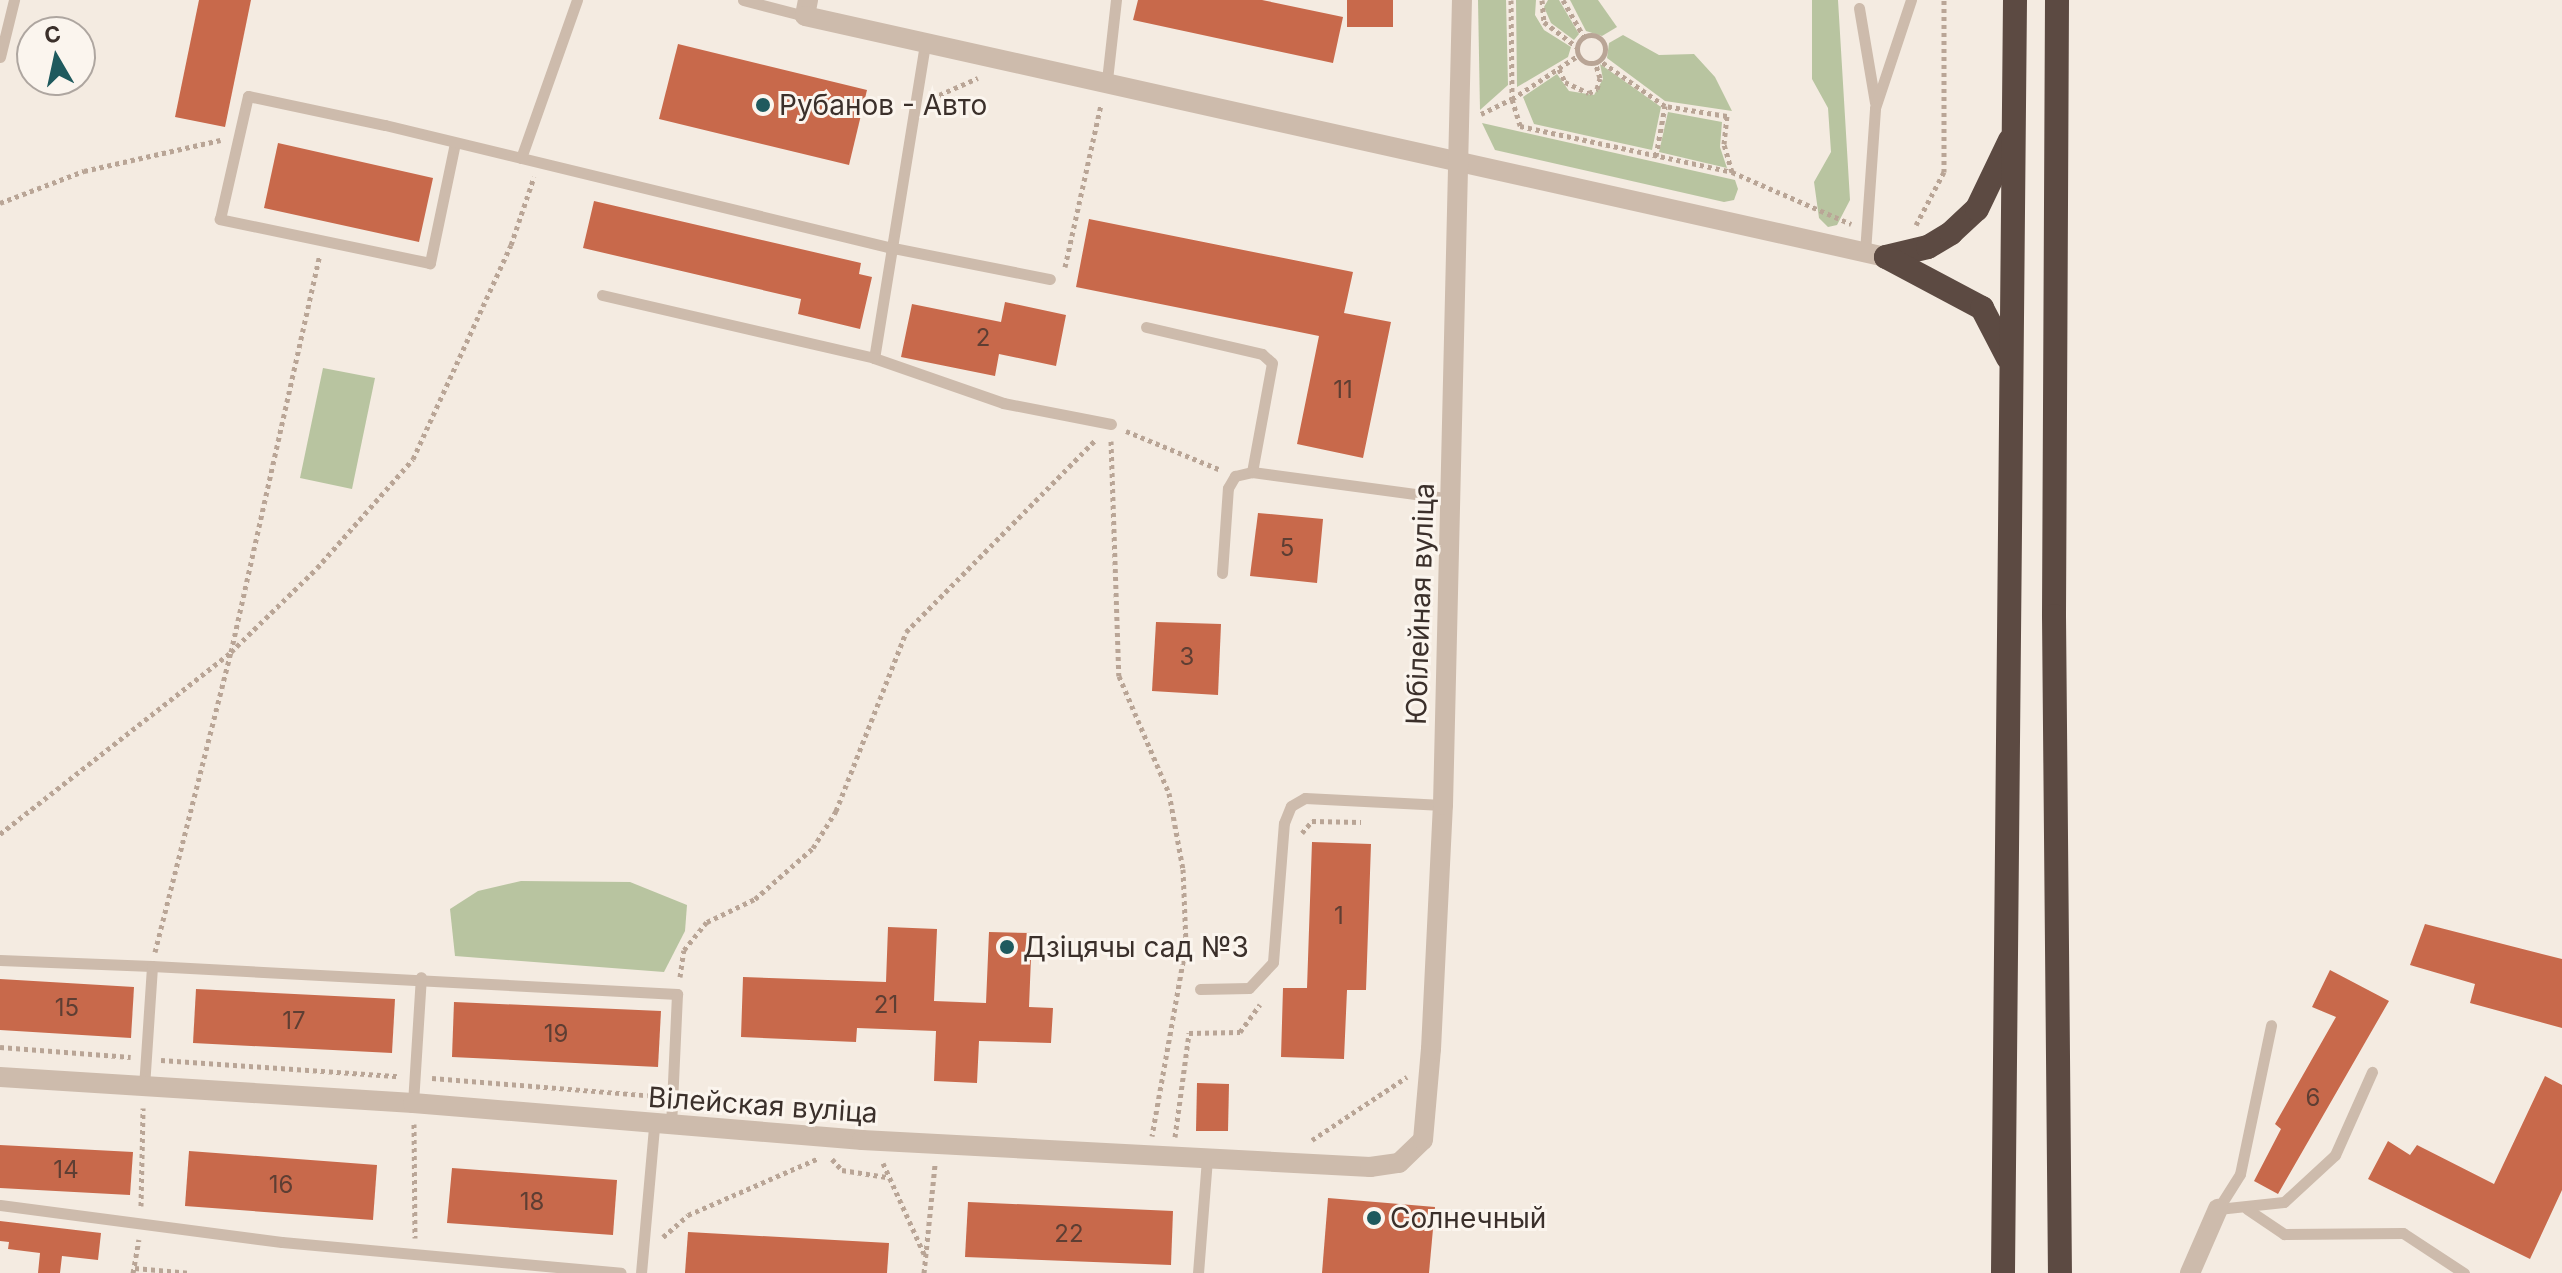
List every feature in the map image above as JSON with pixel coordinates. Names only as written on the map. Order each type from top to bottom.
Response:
[{"type":"highway","points":[[2003,1273],[2015,0]]},
{"type":"highway","points":[[2057,0],[2054,616],[2060,1273]]},
{"type":"highway","points":[[1879,249],[1940,240],[1977,209],[2014,130]]},
{"type":"highway","points":[[1879,249],[1982,308],[1994,323],[2012,369]]},
{"type":"street","name":"Юбілейная вуліца","points":[[1431,1049],[1443,805],[1462,0]]},
{"type":"street","points":[[807,8],[925,44],[1107,80],[1879,249]]},
{"type":"street","name":"Вілейская вуліца","points":[[0,1077],[413,1103],[862,1140],[1370,1167],[1399,1163],[1423,1140],[1431,1049]]},
{"type":"street","points":[[2190,1273],[2218,1209]]},
{"type":"lane","points":[[0,57],[14,0]]},
{"type":"lane","points":[[521,158],[577,0]]},
{"type":"lane","points":[[743,0],[807,8]]},
{"type":"lane","points":[[1107,80],[1116,0]]},
{"type":"lane","points":[[1875,108],[1911,0]]},
{"type":"lane","points":[[1859,8],[1875,108],[1879,249]]},
{"type":"lane","points":[[874,358],[888,247],[925,44]]},
{"type":"lane","points":[[455,143],[430,263],[220,219],[248,96],[540,162],[888,247],[1050,279]]},
{"type":"lane","points":[[602,295],[874,358],[1003,403],[1111,424]]},
{"type":"lane","points":[[1146,327],[1262,354],[1272,363],[1252,472]]},
{"type":"lane","points":[[1222,573],[1228,488],[1235,476],[1252,472],[1452,499]]},
{"type":"lane","points":[[1200,989],[1249,988],[1273,962],[1284,823],[1291,806],[1305,798],[1443,805]]},
{"type":"lane","points":[[0,960],[421,977],[677,994],[672,1097],[663,1126],[641,1273]]},
{"type":"lane","points":[[144,1087],[152,966]]},
{"type":"lane","points":[[413,1103],[421,977]]},
{"type":"lane","points":[[2218,1209],[2240,1174],[2271,1025]]},
{"type":"lane","points":[[2218,1209],[2247,1209],[2284,1202],[2335,1155],[2372,1072]]},
{"type":"lane","points":[[1198,1273],[1207,1159]]},
{"type":"lane","points":[[0,1205],[141,1225],[416,1256],[621,1273]]},
{"type":"lane","points":[[2247,1209],[2284,1234],[2403,1233],[2464,1273]]},
{"type":"path","points":[[1511,0],[1512,99],[1520,126],[1732,172],[1879,249],[1944,172],[1944,0]]},
{"type":"path","points":[[1542,0],[1544,22],[1577,47],[1579,55]]},
{"type":"path","points":[[1563,0],[1584,37]]},
{"type":"path","points":[[1559,69],[1565,82],[1589,93],[1600,78],[1597,61],[1604,43],[1592,35],[1584,37],[1577,47]]},
{"type":"path","points":[[1459,118],[1472,118],[1512,99],[1579,55]]},
{"type":"path","points":[[1579,55],[1597,61],[1665,106],[1727,116],[1724,144],[1732,172]]},
{"type":"path","points":[[914,106],[1016,62]]},
{"type":"path","points":[[1065,267],[1107,80]]},
{"type":"path","points":[[1656,156],[1665,106]]},
{"type":"path","points":[[0,203],[84,171],[238,136]]},
{"type":"path","points":[[0,834],[231,652],[317,568],[413,459],[511,245],[540,162]]},
{"type":"path","points":[[152,966],[231,652],[323,240]]},
{"type":"path","points":[[1111,424],[1235,476]]},
{"type":"path","points":[[677,994],[684,950],[707,922],[755,899],[813,848],[836,811],[906,632],[1111,424]]},
{"type":"path","points":[[1111,424],[1119,676],[1169,793],[1183,869],[1186,945],[1147,1156]]},
{"type":"path","points":[[1301,848],[1302,832],[1312,821],[1369,822]]},
{"type":"path","points":[[1173,1157],[1189,1033],[1240,1032],[1266,996]]},
{"type":"path","points":[[0,1047],[672,1097]]},
{"type":"path","points":[[1278,1163],[1410,1074],[1431,1049]]},
{"type":"path","points":[[144,1087],[141,1225],[134,1270],[191,1273]]},
{"type":"path","points":[[413,1103],[416,1256]]},
{"type":"path","points":[[642,1255],[688,1215],[862,1140]]},
{"type":"path","points":[[924,1273],[938,1144]]},
{"type":"path","points":[[828,1154],[842,1170],[886,1177],[925,1257]]},
{"type":"green space","points":[[1478,0],[1506,0],[1508,85],[1480,110]]},
{"type":"green space","points":[[1516,0],[1536,0],[1535,15],[1544,30],[1571,47],[1568,57],[1517,87]]},
{"type":"green space","points":[[1548,0],[1559,0],[1579,34],[1574,40],[1551,23],[1544,7]]},
{"type":"green space","points":[[1570,0],[1598,0],[1617,27],[1602,36],[1586,31]]},
{"type":"green space","points":[[1812,0],[1838,0],[1850,200],[1837,225],[1828,227],[1819,218],[1814,182],[1831,152],[1828,108],[1812,79]]},
{"type":"green space","points":[[1623,35],[1659,55],[1694,54],[1715,77],[1732,111],[1665,101],[1607,58],[1609,43]]},
{"type":"green space","points":[[1600,64],[1661,107],[1652,150],[1534,124],[1523,97],[1557,74],[1569,91],[1594,95],[1603,79]]},
{"type":"green space","points":[[1668,112],[1722,122],[1720,147],[1727,168],[1659,152]]},
{"type":"green space","points":[[1482,123],[1735,180],[1738,189],[1734,200],[1724,202],[1495,150]]},
{"type":"green space","points":[[323,368],[375,378],[352,489],[300,478]]},
{"type":"green space","points":[[521,881],[630,882],[687,905],[685,931],[664,972],[455,956],[450,909],[478,891]]},
{"type":"building","points":[[199,0],[251,0],[225,127],[175,117]]},
{"type":"building","points":[[1138,0],[1262,0],[1343,17],[1333,63],[1133,20]]},
{"type":"building","points":[[1347,0],[1393,0],[1393,27],[1347,27]]},
{"type":"building","name":"Рубанов - Авто","points":[[678,44],[867,90],[849,165],[659,119]]},
{"type":"building","points":[[278,143],[433,178],[419,242],[264,208]]},
{"type":"building","points":[[594,201],[861,263],[859,274],[872,277],[860,329],[798,314],[801,299],[583,248]]},
{"type":"building","points":[[1089,219],[1353,272],[1344,313],[1391,322],[1363,458],[1297,444],[1319,336],[1076,287]]},
{"type":"building","points":[[1005,302],[1066,315],[1056,366],[999,354],[995,376],[901,357],[912,304],[1001,322]]},
{"type":"building","points":[[1258,513],[1323,519],[1317,583],[1250,576]]},
{"type":"building","points":[[1156,622],[1221,624],[1218,695],[1152,691]]},
{"type":"building","points":[[1312,842],[1371,844],[1366,990],[1347,990],[1344,1059],[1281,1057],[1283,988],[1307,988]]},
{"type":"building","points":[[2425,924],[2562,959],[2562,1028],[2470,1003],[2475,984],[2410,965]]},
{"type":"building","points":[[888,927],[937,929],[934,1001],[986,1003],[989,932],[1032,933],[1029,1007],[1053,1008],[1051,1043],[979,1041],[977,1083],[934,1081],[936,1031],[857,1028],[856,1042],[741,1037],[743,977],[886,982]]},
{"type":"building","points":[[2330,970],[2389,1001],[2278,1194],[2254,1181],[2281,1129],[2275,1124],[2336,1017],[2312,1007]]},
{"type":"building","points":[[0,979],[134,987],[131,1038],[0,1030]]},
{"type":"building","points":[[196,989],[395,999],[392,1053],[193,1043]]},
{"type":"building","points":[[454,1002],[661,1011],[658,1067],[452,1057]]},
{"type":"building","points":[[2545,1076],[2562,1085],[2562,1190],[2530,1259],[2368,1179],[2388,1141],[2410,1155],[2417,1145],[2494,1184]]},
{"type":"building","points":[[1197,1083],[1229,1084],[1228,1131],[1196,1131]]},
{"type":"building","points":[[0,1145],[133,1152],[130,1195],[0,1188]]},
{"type":"building","points":[[189,1151],[377,1165],[373,1220],[185,1206]]},
{"type":"building","points":[[452,1168],[617,1180],[613,1235],[447,1223]]},
{"type":"building","points":[[1328,1198],[1435,1207],[1429,1273],[1322,1273]]},
{"type":"building","points":[[968,1202],[1173,1211],[1171,1265],[965,1257]]},
{"type":"building","points":[[0,1221],[101,1233],[98,1260],[62,1256],[60,1273],[38,1273],[40,1253],[8,1249],[9,1242],[0,1241]]},
{"type":"building","points":[[688,1232],[889,1243],[887,1273],[685,1273]]},
{"type":"place","name":"Рубанов - Авто","points":[[763,105]]},
{"type":"place","name":"Дзіцячы сад №3","points":[[1007,947]]},
{"type":"place","name":"Солнечный","points":[[1374,1218]]}]
